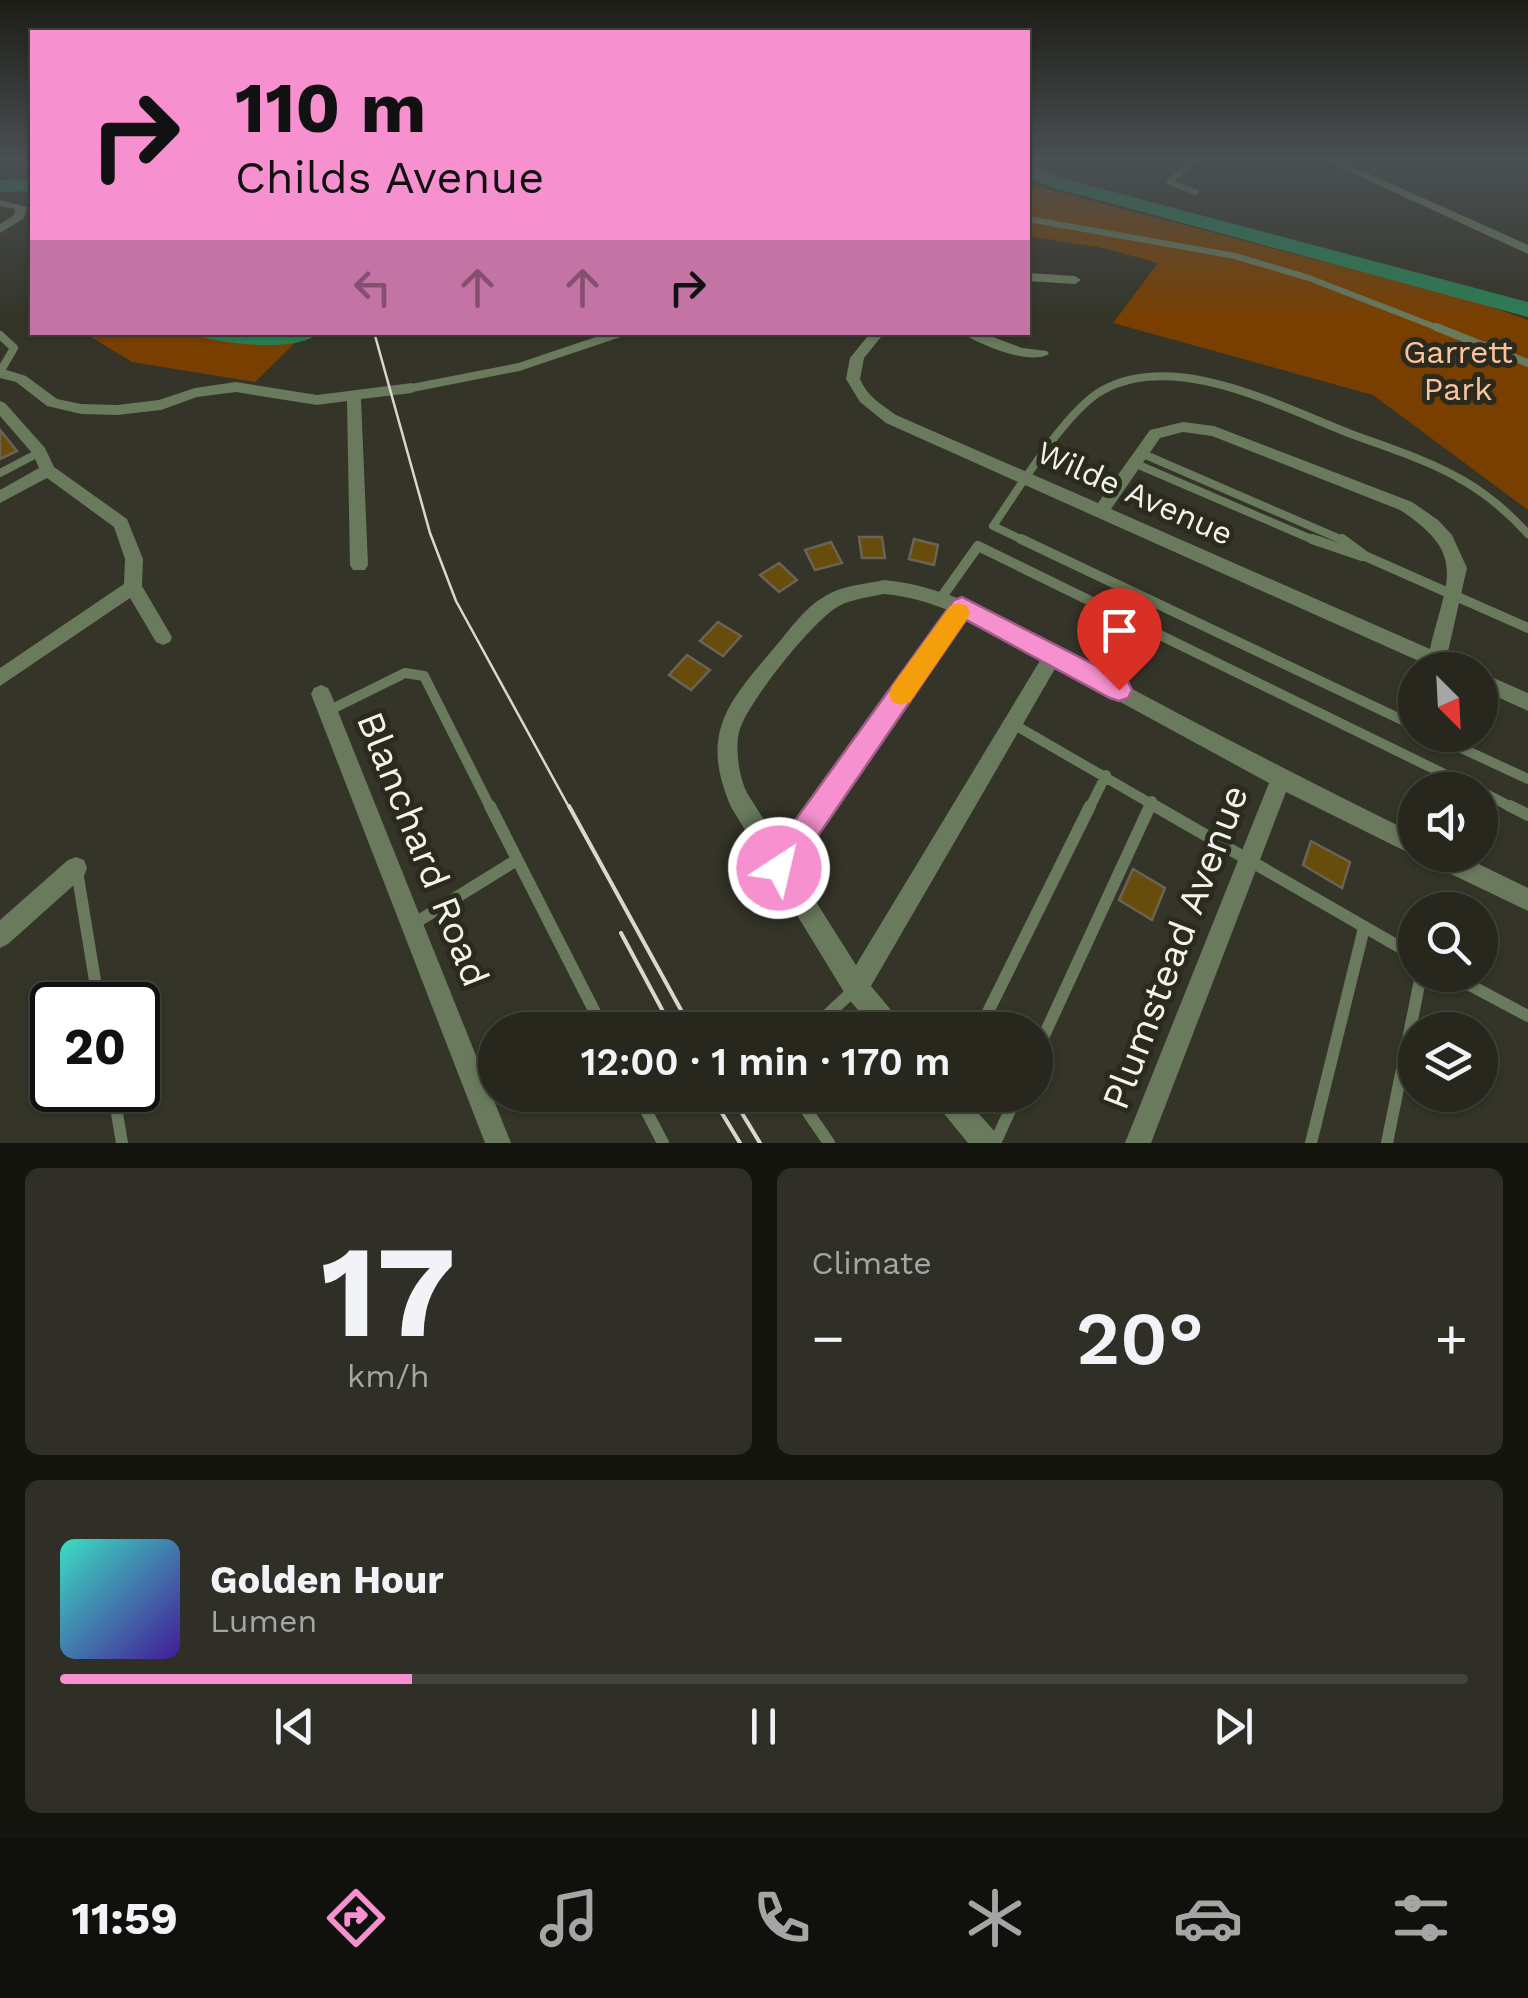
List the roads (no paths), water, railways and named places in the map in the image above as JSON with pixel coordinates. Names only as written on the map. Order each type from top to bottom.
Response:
[{"type":"street","points":[[0,230],[20,213]]},
{"type":"street","points":[[1447,213],[1528,250]]},
{"type":"street","points":[[1030,276],[1076,280]]},
{"type":"street","name":"Wilde Avenue","points":[[876,335],[852,368],[854,388],[869,405],[891,419],[1419,652]]},
{"type":"street","points":[[974,335],[1020,352],[1042,354]]},
{"type":"street","points":[[0,372],[21,380],[52,404],[80,409],[117,410],[161,404],[236,387],[317,400],[412,388]]},
{"type":"street","points":[[354,397],[358,565]]},
{"type":"street","points":[[0,406],[40,452],[48,470],[121,524],[134,559],[134,587],[163,638]]},
{"type":"street","points":[[1102,510],[1155,434],[1198,427],[1406,506],[1433,525],[1456,554],[1458,568],[1439,652]]},
{"type":"street","points":[[0,497],[48,470]]},
{"type":"street","points":[[0,678],[134,587]]},
{"type":"street","points":[[876,1012],[856,988],[779,868],[738,800],[730,778],[728,736],[740,703],[817,610],[838,597],[862,590],[908,589],[941,598],[1054,654],[1281,779],[1398,837]]},
{"type":"street","points":[[856,988],[1054,654]]},
{"type":"street","points":[[1498,688],[1528,702]]},
{"type":"street","name":"Blanchard Road","points":[[324,702],[498,1143]]},
{"type":"street","name":"Plumstead Avenue","points":[[1138,1143],[1281,779]]},
{"type":"street","points":[[0,936],[76,868]]},
{"type":"street","points":[[1471,872],[1528,900]]},
{"type":"street","points":[[960,1112],[986,1143]]},
{"type":"lane","points":[[1030,219],[1234,256],[1308,278],[1526,362]]},
{"type":"lane","points":[[0,335],[14,348],[0,372]]},
{"type":"lane","points":[[412,388],[560,358],[616,335]]},
{"type":"lane","points":[[1398,718],[993,526],[1027,478],[1099,392],[1142,379],[1192,380],[1226,387],[1433,465],[1480,492],[1528,534]]},
{"type":"lane","points":[[0,473],[40,452]]},
{"type":"lane","points":[[1137,458],[1336,550],[1365,556],[1528,628]]},
{"type":"lane","points":[[941,598],[978,546],[1440,772]]},
{"type":"lane","points":[[779,868],[962,607]]},
{"type":"lane","points":[[324,702],[405,673],[424,676],[595,1012]]},
{"type":"lane","points":[[1013,724],[1398,947]]},
{"type":"lane","points":[[1469,752],[1528,780]]},
{"type":"lane","points":[[989,1012],[1106,775]]},
{"type":"lane","points":[[1498,800],[1528,815]]},
{"type":"lane","points":[[1053,1017],[1152,801]]},
{"type":"lane","points":[[412,924],[515,861]]},
{"type":"lane","points":[[76,868],[95,982]]},
{"type":"lane","points":[[1311,1143],[1364,928]]},
{"type":"lane","points":[[830,1012],[856,988]]},
{"type":"lane","points":[[1387,1143],[1418,992]]},
{"type":"lane","points":[[1482,992],[1528,1016]]},
{"type":"lane","points":[[117,1112],[122,1143]]},
{"type":"lane","points":[[647,1112],[663,1143]]},
{"type":"lane","points":[[808,1112],[829,1143]]},
{"type":"lane","points":[[995,1143],[1009,1112]]},
{"type":"waterway","points":[[1174,213],[1528,310]]},
{"type":"waterway","points":[[225,335],[245,339],[281,335]]},
{"type":"tram line","points":[[375,335],[430,533],[456,601],[570,809]]},
{"type":"tram line","points":[[569,806],[682,1012]]},
{"type":"tram line","points":[[621,933],[663,1012]]},
{"type":"tram line","points":[[721,1112],[740,1143]]},
{"type":"tram line","points":[[741,1112],[760,1143]]},
{"type":"park label","name":"Garrett Park","points":[[1458,370]]}]
